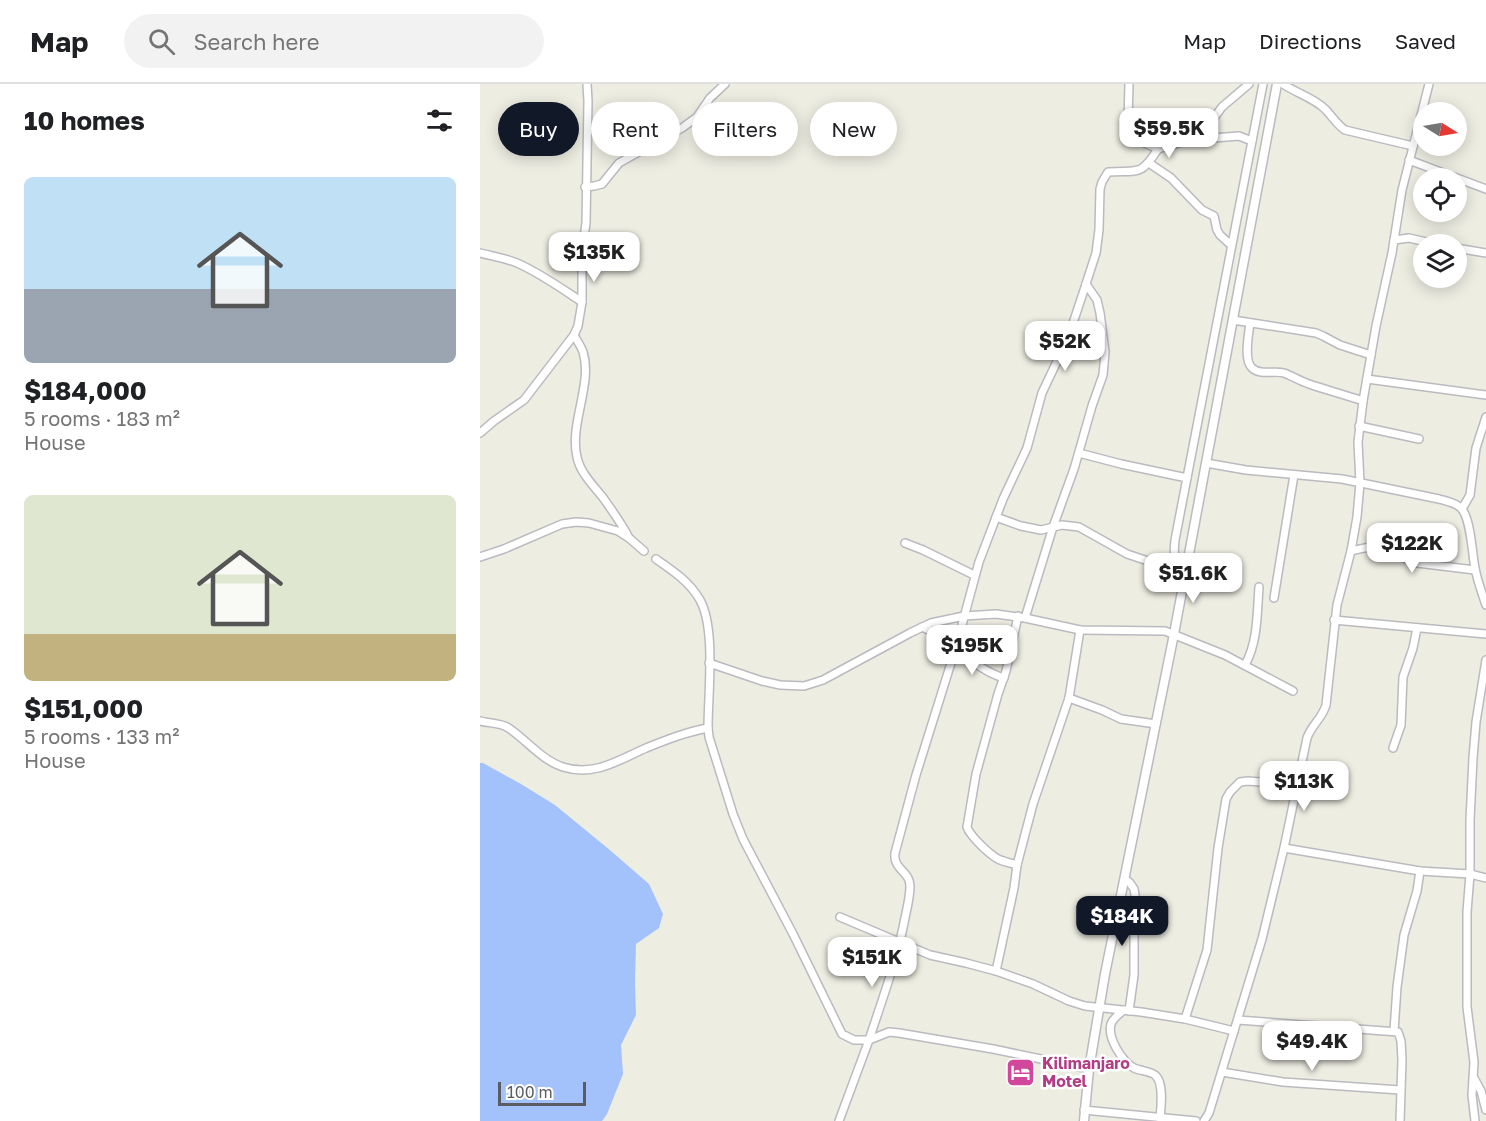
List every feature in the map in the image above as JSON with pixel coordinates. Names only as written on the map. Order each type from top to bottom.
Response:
[{"type":"street","points":[[480,433],[524,400],[574,335],[578,326],[582,302],[582,252],[586,223],[587,84]]},
{"type":"street","points":[[585,187],[602,184],[619,163],[691,122],[710,98],[725,84]]},
{"type":"street","points":[[1129,84],[1128,121],[1131,129],[1142,142],[1158,149],[1203,133],[1222,107],[1248,84]]},
{"type":"street","points":[[1184,581],[1175,564],[1175,540],[1263,84]]},
{"type":"street","points":[[1084,1121],[1098,1008],[1174,634],[1277,84]]},
{"type":"street","points":[[1204,1121],[1209,1113],[1262,939],[1284,848],[1306,738],[1324,713],[1326,705],[1334,620],[1357,517],[1360,483],[1359,426],[1400,198],[1413,146],[1345,130],[1324,108],[1283,84]]},
{"type":"street","points":[[1425,102],[1430,84]]},
{"type":"street","points":[[1203,133],[1213,138],[1239,136],[1252,141]]},
{"type":"street","points":[[839,1121],[869,1040],[900,943],[910,886],[908,877],[896,864],[895,853],[916,775],[956,647],[974,575],[996,517],[1027,448],[1042,393],[1068,338],[1096,253],[1100,189],[1108,172],[1139,171],[1149,164],[1158,149]]},
{"type":"street","points":[[1410,160],[1486,189]]},
{"type":"street","points":[[1149,164],[1171,178],[1202,210],[1214,216],[1217,230],[1231,245]]},
{"type":"street","points":[[1394,240],[1413,239]]},
{"type":"street","points":[[1467,250],[1486,253]]},
{"type":"street","points":[[480,253],[516,263],[582,302]]},
{"type":"street","points":[[1017,865],[994,856],[969,833],[967,827],[978,766],[998,694],[1101,384],[1105,351],[1098,305],[1086,284]]},
{"type":"street","points":[[1233,320],[1316,333],[1340,345],[1371,355]]},
{"type":"street","points":[[1250,323],[1247,353],[1252,369],[1258,372],[1285,373],[1308,384],[1363,401]]},
{"type":"street","points":[[574,335],[583,353],[585,365],[584,388],[575,434],[577,459],[582,471],[616,516],[629,538]]},
{"type":"street","points":[[1367,379],[1486,395]]},
{"type":"street","points":[[1462,509],[1470,495],[1476,448],[1486,417]]},
{"type":"street","points":[[1359,426],[1419,439]]},
{"type":"street","points":[[1079,453],[1187,478]]},
{"type":"street","points":[[1206,463],[1246,470],[1342,479],[1452,503],[1462,509],[1470,533],[1475,570],[1486,605]]},
{"type":"street","points":[[1274,598],[1294,475]]},
{"type":"street","points":[[996,517],[1032,529],[1041,530],[1062,525],[1079,527],[1126,554],[1151,562],[1175,564]]},
{"type":"street","points":[[480,551],[484,556],[562,524],[576,522],[608,527],[618,531],[644,551]]},
{"type":"street","points":[[905,543],[974,575]]},
{"type":"street","points":[[1351,551],[1379,547],[1417,563],[1475,570]]},
{"type":"street","points":[[656,559],[684,580],[699,598],[704,610],[708,622],[708,728],[711,747],[743,839],[793,933],[842,1034],[854,1040],[869,1040],[890,1032],[899,1033],[1089,1069]]},
{"type":"street","points":[[1245,665],[1254,641],[1259,587]]},
{"type":"street","points":[[709,663],[762,681],[780,685],[804,686],[823,680],[931,623],[964,616],[996,614],[1022,617],[1080,630],[1158,631],[1174,634],[1217,651],[1293,691]]},
{"type":"street","points":[[1334,620],[1486,634]]},
{"type":"street","points":[[922,627],[939,635],[986,672],[1004,678]]},
{"type":"street","points":[[1393,748],[1401,725],[1403,677],[1417,628]]},
{"type":"street","points":[[996,971],[1010,910],[1017,865],[1036,797],[1069,698],[1080,630]]},
{"type":"street","points":[[1475,1121],[1472,1095],[1474,1062],[1467,1007],[1467,912],[1473,758],[1486,660]]},
{"type":"street","points":[[1069,698],[1121,719],[1156,724]]},
{"type":"street","points":[[480,721],[505,726],[536,752],[561,767],[585,771],[609,766],[674,737],[708,728]]},
{"type":"street","points":[[1185,1019],[1208,951],[1218,848],[1226,800],[1240,782],[1297,785]]},
{"type":"street","points":[[1284,848],[1420,871],[1470,874],[1486,878]]},
{"type":"street","points":[[1394,1031],[1404,935],[1417,891],[1420,871]]},
{"type":"street","points":[[1125,879],[1134,889],[1137,907],[1134,975],[1126,1010],[1114,1018],[1111,1031],[1113,1041],[1129,1064],[1157,1076],[1160,1085],[1160,1118]]},
{"type":"street","points":[[840,917],[930,955],[996,971],[1077,1003],[1098,1008],[1185,1019],[1234,1031]]},
{"type":"street","points":[[1238,1020],[1394,1031],[1400,1034],[1400,1121]]},
{"type":"street","points":[[1222,1072],[1283,1082],[1400,1090]]},
{"type":"street","points":[[1473,1076],[1481,1091],[1486,1110]]},
{"type":"street","points":[[1084,1110],[1196,1121]]},
{"type":"water","points":[[480,763],[555,805],[611,851],[649,884],[663,914],[659,928],[636,944],[636,1015],[621,1045],[623,1074],[602,1121],[480,1121]]},
{"type":"place","name":"Kilimanjaro Motel","points":[[1021,1072]]}]
